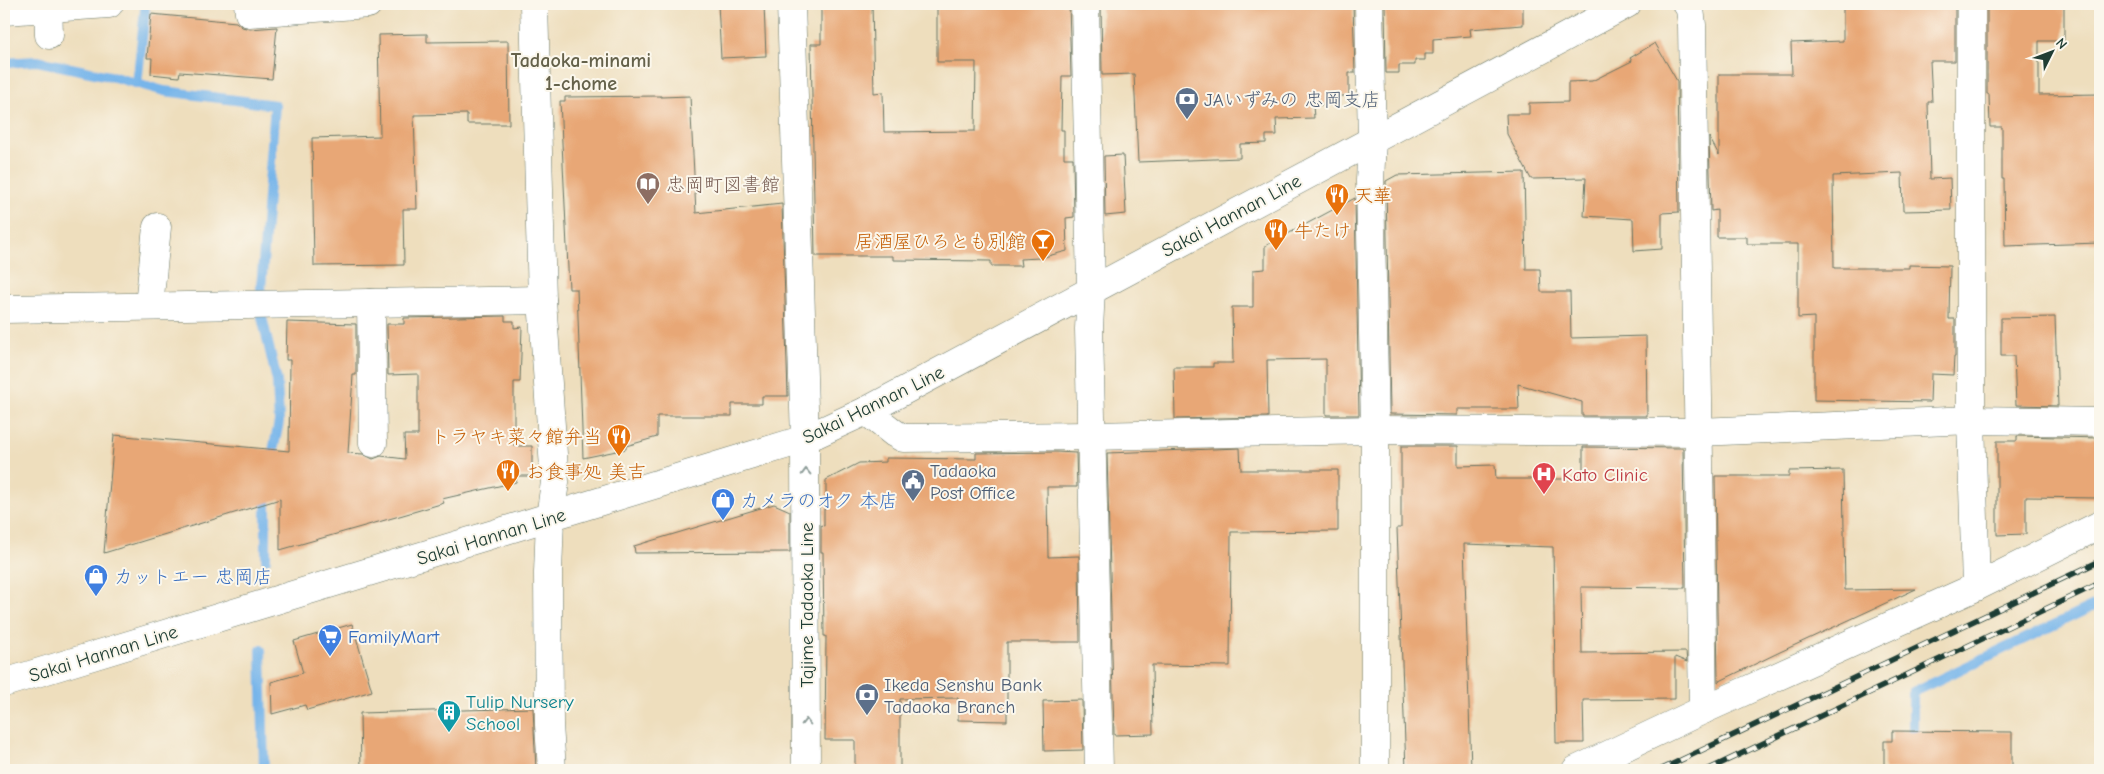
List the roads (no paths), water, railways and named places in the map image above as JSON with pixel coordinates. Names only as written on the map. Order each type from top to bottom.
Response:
[{"type":"street","points":[[4,11],[48,6],[109,4]]},
{"type":"street","points":[[248,4],[249,13],[368,4]]},
{"type":"street","points":[[534,4],[542,300],[555,482],[550,518],[549,725],[552,770]]},
{"type":"street","name":"Tajime Tadaoka Line","points":[[792,4],[805,439],[806,770]]},
{"type":"street","points":[[1085,4],[1091,289],[1088,329],[1099,770]]},
{"type":"street","points":[[1369,4],[1375,430],[1376,770]]},
{"type":"street","name":"Sakai Hannan Line","points":[[4,683],[805,439],[866,411],[1627,4]]},
{"type":"street","points":[[1687,4],[1690,9],[1692,25],[1703,710]]},
{"type":"street","points":[[1971,4],[1971,420],[1976,587]]},
{"type":"street","points":[[48,6],[49,35]]},
{"type":"street","points":[[149,306],[157,227]]},
{"type":"street","points":[[4,309],[542,300]]},
{"type":"street","points":[[371,303],[373,444]]},
{"type":"street","points":[[866,411],[894,434],[903,438],[1375,430],[1699,432],[1971,420],[2100,422]]},
{"type":"street","points":[[1576,770],[1703,710],[1976,587],[2100,525]]},
{"type":"waterway","points":[[137,84],[145,10]]},
{"type":"waterway","points":[[4,63],[37,61],[114,77],[164,91],[275,105],[261,289]]},
{"type":"waterway","points":[[261,313],[277,381],[279,422],[271,461]]},
{"type":"waterway","points":[[266,490],[266,559]]},
{"type":"waterway","points":[[1913,770],[1913,692],[2100,603]]},
{"type":"waterway","points":[[261,650],[264,770]]},
{"type":"railway","points":[[1660,770],[2100,561]]},
{"type":"railway","points":[[1707,770],[2100,583]]},
{"type":"place","name":"JAいずみの 忠岡支店","points":[[1187,120]]},
{"type":"place","name":"忠岡町図書館","points":[[648,205]]},
{"type":"place","name":"天華","points":[[1337,216]]},
{"type":"place","name":"牛たけ","points":[[1276,251]]},
{"type":"place","name":"居酒屋ひろとも別館","points":[[1043,262]]},
{"type":"place","name":"トラヤキ菜々館弁当","points":[[619,457]]},
{"type":"place","name":"お食事処 美吉","points":[[508,492]]},
{"type":"place","name":"Kato Clinic","points":[[1544,495]]},
{"type":"place","name":"Tadaoka Post Office","points":[[913,502]]},
{"type":"place","name":"カメラのオク 本店","points":[[723,521]]},
{"type":"place","name":"カットエー 忠岡店","points":[[96,597]]},
{"type":"place","name":"FamilyMart","points":[[330,657]]},
{"type":"place","name":"Ikeda Senshu Bank Tadaoka Branch","points":[[867,716]]},
{"type":"place","name":"Tulip Nursery School","points":[[449,733]]},
{"type":"district","name":"Tadaoka-minami 1-chome","points":[[581,72]]}]
